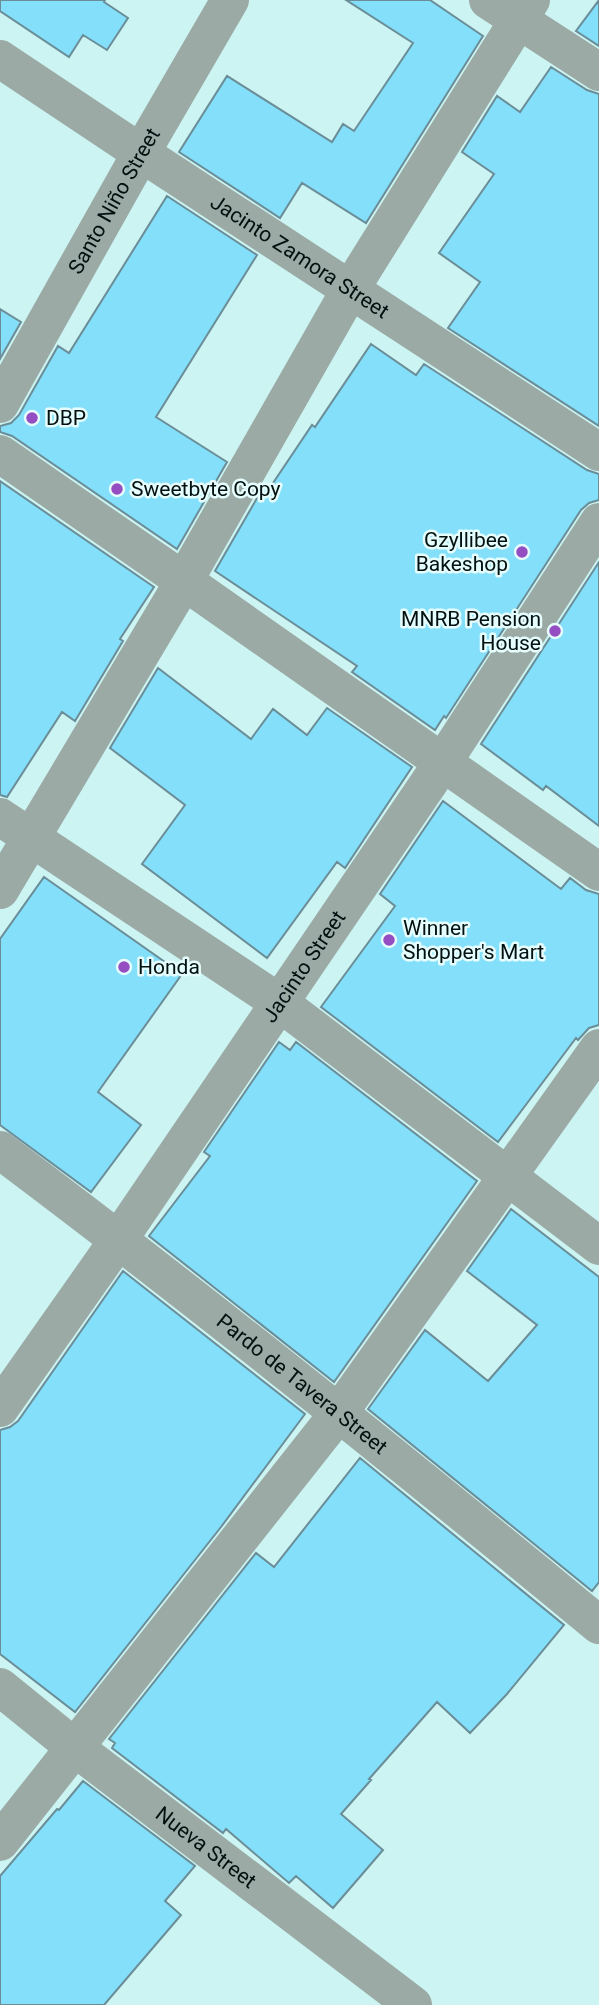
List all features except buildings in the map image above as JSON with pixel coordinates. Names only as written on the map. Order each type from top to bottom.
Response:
[{"type":"street","name":"Santo Niño Street","points":[[0,404],[230,0]]},
{"type":"street","points":[[0,890],[184,580],[513,7],[599,72]]},
{"type":"street","name":"Jacinto Zamora Street","points":[[0,59],[599,452]]},
{"type":"street","points":[[0,454],[599,872]]},
{"type":"street","name":"Jacinto Street","points":[[0,1408],[119,1239],[443,762],[599,522]]},
{"type":"street","points":[[0,817],[280,1003],[599,1246]]},
{"type":"street","points":[[0,1842],[338,1414],[599,1048]]},
{"type":"street","name":"Pardo de Tavera Street","points":[[0,1150],[119,1239],[462,1512],[599,1625]]},
{"type":"street","name":"Nueva Street","points":[[0,1686],[74,1747],[413,2005]]},
{"type":"place","name":"DBP","points":[[32,418]]},
{"type":"place","name":"Sweetbyte Copy","points":[[117,489]]},
{"type":"place","name":"Gzyllibee Bakeshop","points":[[522,552]]},
{"type":"place","name":"MNRB Pension House","points":[[555,631]]},
{"type":"place","name":"Winner Shopper's Mart","points":[[389,940]]},
{"type":"place","name":"Honda","points":[[124,967]]}]
